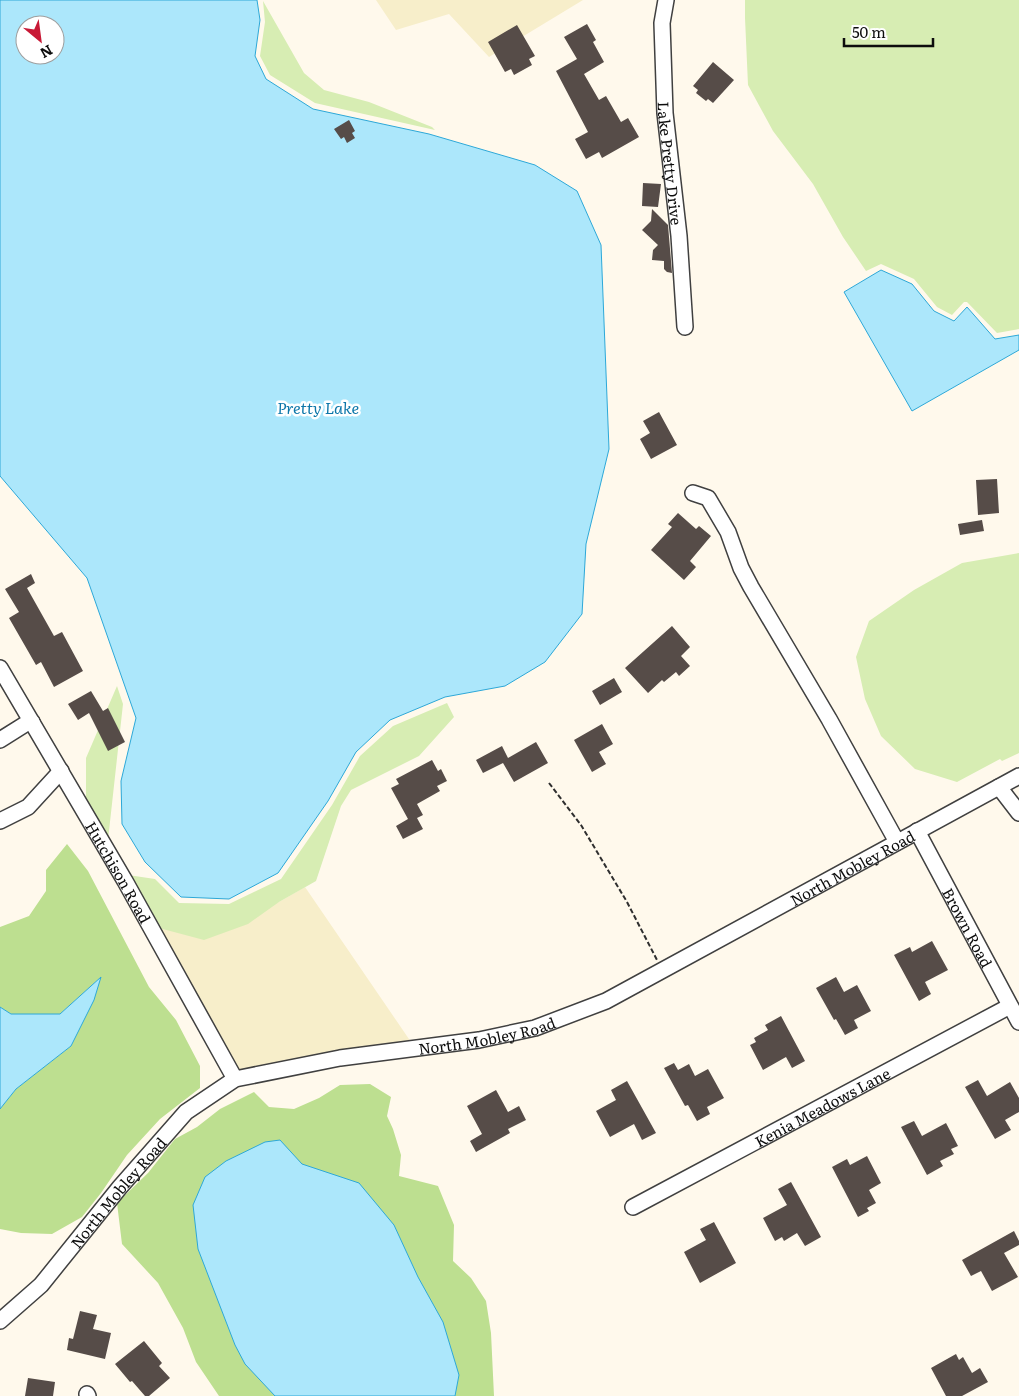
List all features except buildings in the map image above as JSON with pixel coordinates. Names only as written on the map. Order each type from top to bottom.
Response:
[{"type":"street","name":"Lake Pretty Drive","points":[[666,0],[662,23],[665,113],[679,236],[686,327]]},
{"type":"street","points":[[693,493],[708,498],[728,532],[741,568],[748,581],[830,720],[897,842]]},
{"type":"street","name":"Hutchison Road","points":[[0,668],[125,881],[236,1079]]},
{"type":"street","points":[[0,740],[32,722]]},
{"type":"street","points":[[0,821],[28,807],[61,771]]},
{"type":"street","name":"North Mobley Road","points":[[0,1321],[41,1285],[120,1187],[186,1112],[236,1079],[340,1058],[479,1040],[535,1028],[606,1002],[1019,776]]},
{"type":"street","points":[[999,787],[1019,813]]},
{"type":"street","name":"Brown Road","points":[[917,831],[1019,1022]]},
{"type":"street","name":"Kenia Meadows Lane","points":[[633,1207],[1010,1006]]},
{"type":"path","points":[[549,783],[581,825],[627,902],[662,971]]},
{"type":"shaded area","points":[[376,0],[583,0],[489,57],[449,14],[396,30]]},
{"type":"shaded area","points":[[305,887],[411,1042],[238,1071],[159,928],[279,902]]},
{"type":"green space","points":[[745,0],[1019,0],[1019,329],[997,333],[967,302],[964,302],[952,315],[937,307],[914,279],[881,264],[866,271],[843,237],[813,184],[773,131],[748,85]]},
{"type":"green space","points":[[263,1],[304,73],[324,90],[369,102],[432,127],[435,130],[315,103],[270,75],[260,56],[265,22]]},
{"type":"green space","points":[[1019,553],[1019,753],[1002,761],[1000,759],[957,782],[915,769],[881,736],[865,699],[856,657],[869,621],[914,590],[962,563]]},
{"type":"green space","points":[[117,686],[123,704],[108,840],[86,803],[86,758]]},
{"type":"green space","points":[[447,703],[454,717],[419,756],[351,790],[341,806],[316,881],[279,902],[248,924],[204,940],[159,928],[128,875],[155,879],[179,903],[229,904],[281,879],[332,805],[360,756],[393,726]]},
{"type":"green space","points":[[67,844],[88,871],[149,987],[176,1020],[200,1066],[200,1088],[160,1119],[127,1155],[82,1217],[52,1234],[21,1233],[0,1229],[0,1109],[16,1089],[71,1046],[100,978],[60,1014],[11,1014],[0,1007],[0,927],[29,916],[46,891],[46,870]]},
{"type":"green space","points":[[370,1084],[391,1097],[387,1116],[401,1155],[399,1176],[438,1186],[454,1225],[453,1261],[471,1278],[486,1301],[491,1333],[494,1396],[219,1396],[196,1362],[183,1328],[158,1283],[122,1244],[117,1203],[148,1173],[175,1139],[197,1127],[220,1109],[254,1092],[269,1107],[294,1109],[319,1098],[340,1085]]},
{"type":"water","name":"Pretty Lake","points":[[0,0],[257,0],[260,20],[255,56],[266,79],[313,109],[429,134],[535,165],[577,191],[601,245],[609,449],[586,544],[582,614],[545,662],[505,686],[445,697],[390,720],[356,752],[328,801],[278,873],[229,899],[181,897],[145,862],[122,824],[121,781],[136,718],[87,578],[0,476]]},
{"type":"water","points":[[881,270],[912,284],[934,311],[954,321],[967,307],[995,339],[1019,335],[1019,350],[912,411],[844,292]]},
{"type":"water","points":[[101,977],[94,1000],[71,1046],[16,1089],[0,1109],[0,1007],[11,1014],[60,1014]]},
{"type":"water","points":[[280,1140],[302,1164],[359,1183],[394,1225],[418,1277],[443,1322],[459,1375],[455,1396],[275,1396],[245,1364],[235,1345],[198,1249],[193,1205],[205,1177],[226,1161],[265,1142]]}]
